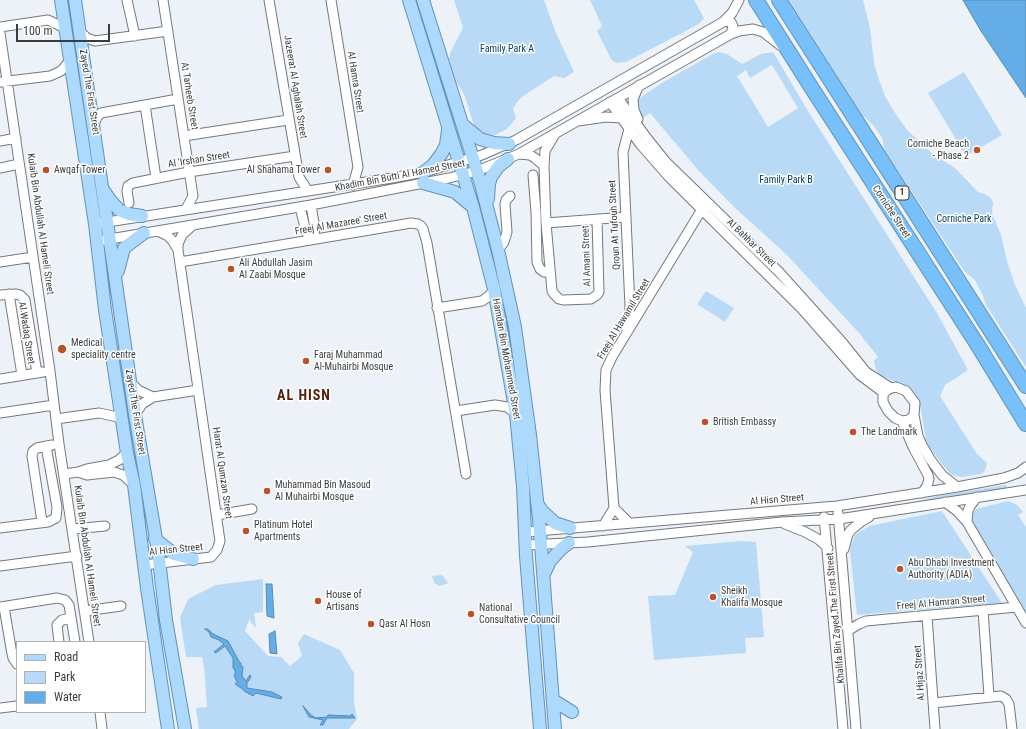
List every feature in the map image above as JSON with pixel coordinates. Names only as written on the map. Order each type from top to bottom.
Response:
[{"type":"highway","name":"Corniche Street","points":[[756,0],[977,344],[1026,424]]},
{"type":"highway","name":"Corniche Street","points":[[779,0],[1026,386]]},
{"type":"main road","name":"Zayed The First Street","points":[[75,0],[130,382],[156,539],[166,620],[185,729]]},
{"type":"main road","name":"Hamdan Bin Mohammed Street","points":[[409,0],[473,207],[494,289],[516,414],[523,486],[540,729]]},
{"type":"main road","name":"Hamdan Bin Mohammed Street","points":[[423,0],[463,125],[488,210],[515,327],[530,435],[540,530],[555,729]]},
{"type":"main road","name":"Zayed The First Street","points":[[62,4],[95,224],[105,310],[127,453],[134,485],[168,729]]},
{"type":"main road","points":[[463,125],[480,139],[494,143],[508,144]]},
{"type":"main road","points":[[449,127],[446,145],[442,153],[423,177],[455,192],[473,207]]},
{"type":"main road","points":[[488,210],[488,191],[491,177],[499,166],[513,156]]},
{"type":"main road","points":[[102,187],[117,208],[129,214],[142,216]]},
{"type":"main road","points":[[116,280],[124,248],[144,232]]},
{"type":"main road","points":[[537,503],[542,511],[555,523],[570,528]]},
{"type":"main road","points":[[156,539],[174,554],[193,559]]},
{"type":"main road","points":[[543,577],[550,561],[569,543]]},
{"type":"main road","points":[[553,700],[572,712]]},
{"type":"street","points":[[127,0],[135,36]]},
{"type":"street","name":"At Tarheeb Street","points":[[163,0],[193,196]]},
{"type":"street","name":"Jazeerat Al Aghalah Street","points":[[269,0],[288,120],[299,177],[308,191]]},
{"type":"street","name":"Al Hamra Street","points":[[331,0],[358,167],[354,185]]},
{"type":"street","name":"Khadim Bin Butti Al Hamed Street","points":[[97,241],[311,205],[423,177],[508,144],[642,69],[723,22],[732,13],[739,0]]},
{"type":"street","points":[[48,20],[62,4]]},
{"type":"street","points":[[0,27],[48,20],[65,28]]},
{"type":"street","points":[[723,22],[726,21],[732,24],[733,27],[731,34]]},
{"type":"street","name":"Khadim Bin Butti Al Hamed Street","points":[[95,224],[369,182],[463,175],[477,171],[513,156],[731,34],[746,29],[757,30],[766,34],[788,51]]},
{"type":"street","points":[[80,31],[87,38],[95,41],[168,31]]},
{"type":"street","name":"Kulaib Bin Abdullah Al Hameli Street","points":[[0,34],[4,82],[20,164],[59,444],[89,641]]},
{"type":"street","points":[[4,82],[50,76],[61,71],[70,61]]},
{"type":"street","points":[[639,86],[633,100],[634,110],[646,137]]},
{"type":"street","points":[[94,127],[97,117],[101,112],[178,98]]},
{"type":"street","name":"Al Bahhar Street","points":[[614,100],[621,118],[656,163],[704,212],[778,278]]},
{"type":"street","name":"Al Bahhar Street","points":[[614,100],[666,162],[711,206],[778,278],[842,342],[866,372],[888,391]]},
{"type":"street","name":"Al 'Irshan Street","points":[[145,105],[156,178],[295,156]]},
{"type":"street","points":[[573,122],[606,117],[621,118]]},
{"type":"street","points":[[184,136],[288,120]]},
{"type":"street","name":"Qroun At Tufouh Street","points":[[626,333],[630,307],[623,152],[629,129]]},
{"type":"street","name":"Al Amani Street","points":[[557,132],[546,151],[544,166],[546,223],[552,291],[556,297],[560,299],[591,299],[597,295],[600,288],[597,219]]},
{"type":"street","points":[[0,141],[16,138]]},
{"type":"street","points":[[625,142],[636,138]]},
{"type":"street","points":[[513,156],[530,155],[544,166]]},
{"type":"street","points":[[0,168],[20,164]]},
{"type":"street","name":"Al Hamra Street","points":[[358,167],[369,182]]},
{"type":"street","points":[[533,175],[536,212],[537,262],[540,269],[544,272],[550,272]]},
{"type":"street","name":"Jazeerat Al Aghalah Street","points":[[294,193],[299,177]]},
{"type":"street","points":[[129,203],[127,191],[130,184],[156,178]]},
{"type":"street","points":[[186,210],[193,196],[206,206]]},
{"type":"street","points":[[498,250],[504,242],[507,232],[505,204],[510,196]]},
{"type":"street","points":[[536,212],[546,203]]},
{"type":"street","points":[[300,206],[306,232],[309,237],[313,238],[315,229],[311,205]]},
{"type":"street","name":"Freej Al Hawamil Street","points":[[614,508],[605,383],[609,363],[695,222],[711,206]]},
{"type":"street","points":[[546,223],[626,217]]},
{"type":"street","name":"Freej Al Mazaree' Street","points":[[180,262],[415,223],[421,226],[424,232],[466,474]]},
{"type":"street","points":[[178,250],[178,244],[182,235],[193,225]]},
{"type":"street","points":[[157,231],[168,236],[178,250]]},
{"type":"street","name":"Harat Al Qumzan Street","points":[[178,250],[220,540],[217,550],[211,557]]},
{"type":"street","points":[[0,262],[33,257]]},
{"type":"street","points":[[437,308],[482,301],[489,296],[494,289]]},
{"type":"street","name":"Al Wadaq Street","points":[[22,375],[7,294],[20,295],[25,300],[37,372]]},
{"type":"street","points":[[630,307],[632,311],[639,314]]},
{"type":"street","points":[[0,379],[50,371]]},
{"type":"street","points":[[130,382],[138,390],[153,397]]},
{"type":"street","points":[[914,415],[909,420],[902,421],[895,418],[888,411],[882,400],[888,391],[896,387],[902,388],[910,396],[914,403],[914,415],[918,436],[922,445],[930,460],[942,475],[958,487]]},
{"type":"street","points":[[135,415],[142,404],[153,397],[198,390]]},
{"type":"street","points":[[456,411],[495,405],[506,407],[516,414]]},
{"type":"street","points":[[0,414],[54,406]]},
{"type":"street","points":[[56,419],[99,413],[122,418]]},
{"type":"street","points":[[902,421],[913,447],[928,475],[928,483],[922,493]]},
{"type":"street","points":[[42,522],[32,456],[35,449],[59,444]]},
{"type":"street","points":[[0,528],[54,519],[57,513],[46,446]]},
{"type":"street","name":"Kulaib Bin Abdullah Al Hameli Street","points":[[64,474],[108,465],[119,460],[127,453]]},
{"type":"street","name":"Al Hisn Street","points":[[526,532],[837,506],[958,487],[1004,478],[1018,473],[1026,467]]},
{"type":"street","name":"Kulaib Bin Abdullah Al Hameli Street","points":[[78,472],[87,475],[114,472],[123,475],[134,485]]},
{"type":"street","points":[[1004,478],[1010,482],[1010,488],[1005,493]]},
{"type":"street","points":[[526,545],[569,543],[782,522],[838,520],[1026,490]]},
{"type":"street","points":[[967,522],[970,506],[977,497]]},
{"type":"street","points":[[945,502],[957,511],[967,522],[1026,623]]},
{"type":"street","name":"Khalifa Bin Zayed The First Street","points":[[837,506],[848,616],[856,729]]},
{"type":"street","name":"Khalifa Bin Zayed The First Street","points":[[824,507],[843,729]]},
{"type":"street","points":[[602,526],[614,508],[628,523]]},
{"type":"street","points":[[217,515],[252,509]]},
{"type":"street","points":[[842,555],[846,540],[851,530],[862,521],[877,513]]},
{"type":"street","points":[[782,522],[818,539],[828,548]]},
{"type":"street","points":[[72,529],[105,526]]},
{"type":"street","points":[[0,566],[76,556]]},
{"type":"street","name":"Al Hisn Street","points":[[144,565],[211,557]]},
{"type":"street","points":[[146,579],[161,578]]},
{"type":"street","points":[[16,663],[12,658],[2,607],[62,598],[68,603],[75,641]]},
{"type":"street","points":[[85,611],[122,606]]},
{"type":"street","name":"Freej Al Hamran Street","points":[[849,630],[866,621],[1017,607]]},
{"type":"street","points":[[983,610],[989,696]]},
{"type":"street","name":"Freej Al Hamran Street","points":[[848,616],[866,621]]},
{"type":"street","name":"Al Hijaz Street","points":[[927,616],[935,729]]},
{"type":"street","points":[[59,641],[57,625],[62,620],[71,618]]},
{"type":"street","points":[[933,703],[989,696],[1001,696],[1008,701],[1012,729]]},
{"type":"street","points":[[0,708],[16,706]]},
{"type":"street","points":[[100,713],[102,729]]},
{"type":"green space","name":"Family Park A","points":[[454,0],[544,0],[556,33],[574,72],[564,78],[554,76],[523,96],[513,109],[516,118],[507,129],[495,135],[484,134],[475,129],[464,94],[456,82],[449,60],[450,53],[463,28]]},
{"type":"green space","points":[[590,0],[694,0],[704,18],[699,24],[626,62],[616,63],[611,59],[597,31],[602,26]]},
{"type":"green space","name":"Corniche Park","points":[[789,0],[863,0],[870,28],[874,63],[885,96],[897,116],[908,131],[934,155],[955,168],[978,192],[991,198],[993,203],[992,213],[1001,235],[1007,261],[1015,285],[1026,308],[1026,367],[986,305],[975,280],[965,272],[885,151],[882,138],[873,125],[862,115]]},
{"type":"green space","name":"Family Park B","points":[[718,52],[727,54],[742,64],[761,54],[773,52],[808,111],[937,313],[968,370],[945,385],[940,396],[977,454],[987,463],[985,471],[981,474],[962,477],[952,475],[946,469],[929,447],[926,440],[921,410],[916,395],[907,387],[880,375],[876,370],[874,361],[878,357],[859,333],[786,254],[734,207],[699,171],[650,113],[641,119],[639,115],[638,99],[665,81]],"holes":[[[772,65],[798,108],[768,127],[737,76],[746,70],[750,78]]]},
{"type":"green space","points":[[964,72],[1002,135],[966,156],[928,93]]},
{"type":"green space","points":[[706,291],[734,308],[725,322],[697,304]]},
{"type":"green space","points":[[1005,485],[1007,486],[1006,489],[906,505],[937,496]]},
{"type":"green space","points":[[1008,501],[1017,505],[1023,512],[1018,515],[1026,527],[1026,619],[972,522],[973,513],[976,509]]},
{"type":"green space","points":[[942,511],[1002,603],[857,615],[850,551],[855,535],[869,526]]},
{"type":"green space","points":[[741,541],[756,542],[764,637],[745,638],[746,653],[654,660],[648,596],[675,595],[693,552],[685,546]]},
{"type":"green space","points":[[442,575],[448,583],[440,586],[434,583],[432,576]]},
{"type":"green space","points":[[263,579],[263,612],[254,613],[256,628],[250,621],[250,618],[245,631],[268,656],[281,657],[290,666],[302,656],[298,643],[304,634],[340,650],[354,673],[354,702],[357,719],[349,729],[199,729],[196,708],[207,707],[204,666],[202,657],[186,657],[180,618],[188,599],[216,585]]},
{"type":"water","points":[[963,0],[1026,0],[1026,98],[981,31]]},
{"type":"water","points":[[266,584],[272,584],[274,618],[267,616]]},
{"type":"water","points":[[205,629],[208,629],[213,634],[228,641],[241,663],[241,666],[243,667],[242,676],[246,681],[250,675],[251,677],[247,683],[247,688],[272,692],[282,697],[281,699],[256,693],[253,696],[235,684],[237,682],[234,675],[235,670],[233,668],[233,658],[225,646],[216,653],[214,652],[224,644],[211,637],[209,632]]},
{"type":"water","points":[[275,631],[277,654],[270,653],[269,634]]},
{"type":"water","points":[[303,706],[316,718],[327,717],[328,715],[350,716],[352,714],[355,718],[327,718],[323,725],[320,725],[323,720],[309,717]]},
{"type":"place","name":"Corniche Beach - Phase 2","points":[[977,150]]},
{"type":"place","name":"Awqaf Tower","points":[[46,170]]},
{"type":"place","name":"Al Shahama Tower","points":[[328,170]]},
{"type":"place","name":"Ali Abdullah Jasim Al Zaabi Mosque","points":[[231,269]]},
{"type":"place","name":"Medical speciality centre","points":[[62,349]]},
{"type":"place","name":"Faraj Muhammad Al-Muhairbi Mosque","points":[[306,361]]},
{"type":"place","name":"British Embassy","points":[[705,422]]},
{"type":"place","name":"The Landmark","points":[[853,432]]},
{"type":"place","name":"Muhammad Bin Masoud Al Muhairbi Mosque","points":[[267,491]]},
{"type":"place","name":"Platinum Hotel Apartments","points":[[246,531]]},
{"type":"place","name":"Abu Dhabi Investment Authority (ADIA)","points":[[900,569]]},
{"type":"place","name":"Sheikh Khalifa Mosque","points":[[713,597]]},
{"type":"place","name":"House of Artisans","points":[[318,601]]},
{"type":"place","name":"National Consultative Council","points":[[471,614]]},
{"type":"place","name":"Qasr Al Hosn","points":[[371,624]]},
{"type":"district","name":"AL HISN","points":[[304,396]]}]
